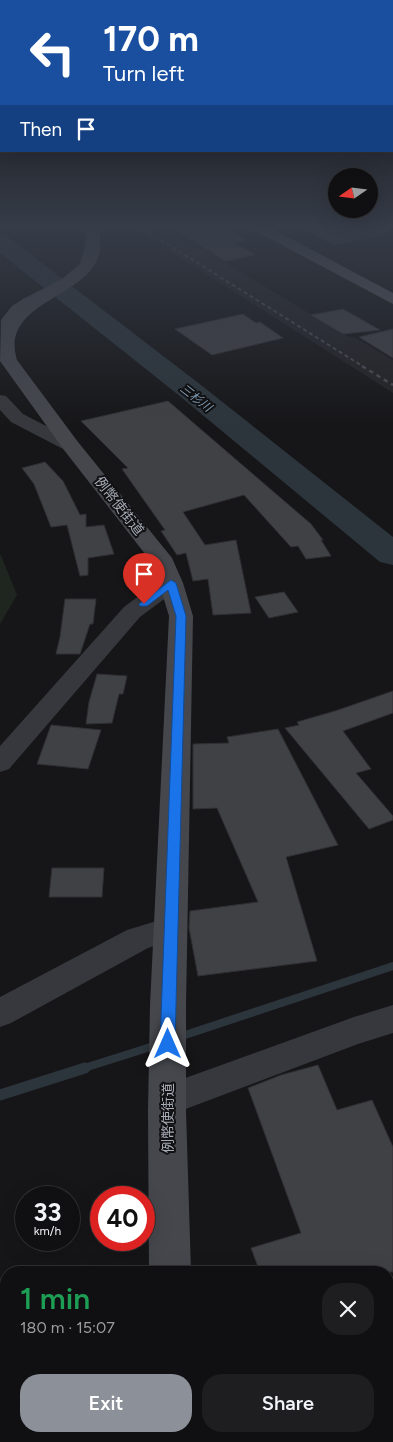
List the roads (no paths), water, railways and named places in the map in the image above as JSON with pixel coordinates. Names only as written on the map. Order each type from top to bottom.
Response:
[{"type":"main road","points":[[380,292],[393,299]]},
{"type":"street","name":"例幣使街道","points":[[45,292],[23,306],[6,322],[1,343],[5,354],[72,446],[160,558],[171,583],[181,616],[168,1005],[167,1091],[170,1266]]},
{"type":"street","points":[[0,400],[17,418],[72,446]]},
{"type":"street","points":[[0,763],[132,612],[171,583]]},
{"type":"street","points":[[0,1014],[138,939],[170,929]]},
{"type":"street","points":[[167,1091],[393,1019]]},
{"type":"waterway","name":"三杉川","points":[[64,292],[191,391],[393,554]]},
{"type":"waterway","points":[[179,1037],[393,966]]},
{"type":"waterway","points":[[81,1069],[157,1045]]},
{"type":"waterway","points":[[0,1095],[85,1068]]},
{"type":"railway","points":[[245,292],[364,367]]},
{"type":"railway","points":[[362,366],[393,385]]}]
